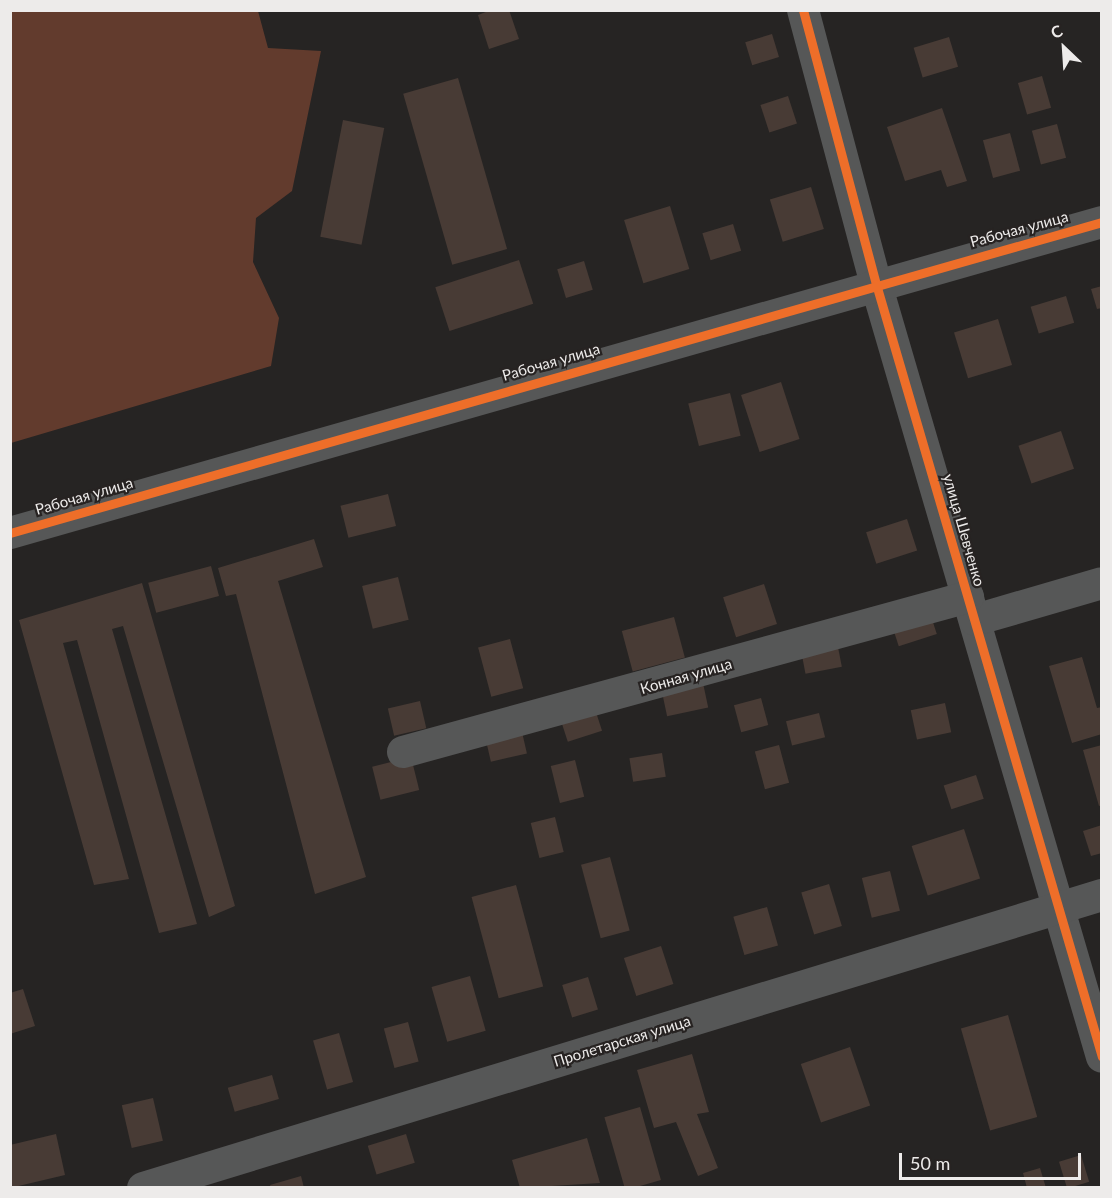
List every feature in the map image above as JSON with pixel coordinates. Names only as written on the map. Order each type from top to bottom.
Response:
[{"type":"street","name":"улица Шевченко","points":[[803,10],[876,284],[1101,1057]]},
{"type":"street","name":"Рабочая улица","points":[[10,533],[876,284],[1101,222]]},
{"type":"street","name":"Конная улица","points":[[403,752],[972,608],[1101,583]]},
{"type":"street","name":"Пролетарская улица","points":[[143,1188],[1101,895]]},
{"type":"shaded area","points":[[11,10],[258,11],[268,48],[321,51],[292,191],[256,218],[253,262],[279,318],[271,366],[11,443]]},
{"type":"building","points":[[491,10],[509,10],[519,39],[489,49],[478,15]]},
{"type":"building","points":[[772,34],[779,57],[752,65],[745,42]]},
{"type":"building","points":[[949,37],[958,67],[923,77],[914,48]]},
{"type":"building","points":[[1042,76],[1051,108],[1027,115],[1018,83]]},
{"type":"building","points":[[458,78],[507,249],[452,265],[403,94]]},
{"type":"building","points":[[788,96],[797,124],[769,133],[760,105]]},
{"type":"building","points":[[942,108],[967,181],[947,187],[941,170],[905,181],[887,127]]},
{"type":"building","points":[[343,120],[384,128],[362,245],[320,237]]},
{"type":"building","points":[[1057,124],[1066,158],[1041,165],[1032,131]]},
{"type":"building","points":[[1010,133],[1020,171],[993,178],[983,140]]},
{"type":"building","points":[[811,187],[824,229],[783,242],[770,200]]},
{"type":"building","points":[[670,206],[689,269],[643,283],[624,220]]},
{"type":"building","points":[[733,224],[741,251],[711,260],[702,233]]},
{"type":"building","points":[[519,260],[533,304],[450,331],[435,287]]},
{"type":"building","points":[[584,261],[593,290],[566,298],[557,269]]},
{"type":"building","points":[[1102,286],[1102,308],[1097,309],[1091,289]]},
{"type":"building","points":[[1066,296],[1074,323],[1039,334],[1031,307]]},
{"type":"building","points":[[998,319],[1012,365],[968,378],[954,332]]},
{"type":"building","points":[[781,382],[800,439],[760,452],[741,395]]},
{"type":"building","points":[[730,393],[741,436],[699,446],[688,403]]},
{"type":"building","points":[[1061,431],[1074,469],[1031,483],[1018,446]]},
{"type":"building","points":[[388,494],[396,526],[348,538],[340,506]]},
{"type":"building","points":[[907,519],[917,550],[876,564],[866,532]]},
{"type":"building","points":[[314,539],[323,567],[278,581],[366,877],[315,894],[236,594],[226,596],[218,568]]},
{"type":"building","points":[[211,566],[219,596],[156,613],[148,583]]},
{"type":"building","points":[[398,577],[409,620],[373,629],[362,586]]},
{"type":"building","points":[[142,583],[235,906],[209,917],[123,626],[112,629],[197,924],[159,933],[77,640],[63,643],[129,879],[94,885],[19,620]]},
{"type":"building","points":[[764,584],[777,624],[736,637],[723,597]]},
{"type":"building","points":[[930,613],[937,634],[899,646],[892,625]]},
{"type":"building","points":[[674,617],[685,658],[633,672],[622,631]]},
{"type":"building","points":[[510,639],[523,688],[491,697],[478,648]]},
{"type":"building","points":[[838,647],[842,667],[805,674],[802,654]]},
{"type":"building","points":[[1082,657],[1097,708],[1102,707],[1102,734],[1072,743],[1049,666]]},
{"type":"building","points":[[703,683],[708,707],[667,716],[662,692]]},
{"type":"building","points":[[761,698],[768,725],[741,732],[734,705]]},
{"type":"building","points":[[420,701],[426,728],[394,736],[388,708]]},
{"type":"building","points":[[945,703],[951,732],[917,740],[911,710]]},
{"type":"building","points":[[594,706],[602,731],[568,742],[560,717]]},
{"type":"building","points":[[819,713],[825,737],[792,745],[786,721]]},
{"type":"building","points":[[522,732],[527,753],[491,762],[486,740]]},
{"type":"building","points":[[779,745],[789,783],[765,789],[755,751]]},
{"type":"building","points":[[1102,745],[1102,805],[1099,806],[1083,750]]},
{"type":"building","points":[[662,753],[666,777],[633,782],[629,758]]},
{"type":"building","points":[[411,757],[419,790],[380,800],[372,767]]},
{"type":"building","points":[[575,760],[584,797],[560,803],[551,766]]},
{"type":"building","points":[[976,775],[984,799],[951,809],[944,786]]},
{"type":"building","points":[[555,817],[564,852],[539,858],[531,823]]},
{"type":"building","points":[[1102,825],[1102,853],[1091,856],[1083,831]]},
{"type":"building","points":[[964,829],[980,878],[928,895],[912,846]]},
{"type":"building","points":[[610,857],[630,930],[601,938],[581,865]]},
{"type":"building","points":[[890,871],[900,911],[872,918],[862,878]]},
{"type":"building","points":[[829,884],[842,926],[814,935],[801,892]]},
{"type":"building","points":[[516,885],[543,986],[499,998],[472,897]]},
{"type":"building","points":[[767,907],[778,945],[744,955],[733,917]]},
{"type":"building","points":[[661,946],[673,984],[636,996],[624,958]]},
{"type":"building","points":[[470,976],[486,1031],[447,1042],[432,987]]},
{"type":"building","points":[[588,977],[598,1010],[572,1017],[562,985]]},
{"type":"building","points":[[23,989],[35,1026],[10,1034],[10,993]]},
{"type":"building","points":[[1008,1015],[1037,1117],[990,1130],[961,1029]]},
{"type":"building","points":[[408,1022],[419,1062],[394,1068],[384,1028]]},
{"type":"building","points":[[339,1033],[353,1082],[327,1089],[313,1040]]},
{"type":"building","points":[[850,1047],[870,1106],[821,1123],[801,1064]]},
{"type":"building","points":[[692,1054],[709,1112],[697,1114],[718,1168],[698,1176],[676,1122],[654,1128],[637,1070]]},
{"type":"building","points":[[272,1075],[279,1099],[235,1112],[228,1088]]},
{"type":"building","points":[[153,1098],[163,1141],[132,1148],[122,1105]]},
{"type":"building","points":[[640,1107],[661,1180],[633,1188],[625,1188],[604,1117]]},
{"type":"building","points":[[56,1134],[65,1175],[10,1188],[10,1145]]},
{"type":"building","points":[[406,1134],[415,1163],[377,1174],[368,1146]]},
{"type":"building","points":[[587,1138],[600,1183],[520,1188],[512,1160]]},
{"type":"building","points":[[1081,1155],[1089,1182],[1067,1188],[1059,1162]]},
{"type":"building","points":[[1040,1168],[1046,1188],[1027,1188],[1023,1173]]},
{"type":"building","points":[[301,1176],[304,1188],[271,1188],[270,1185]]},
{"type":"cycle path","points":[[803,10],[876,284],[1102,1057]]},
{"type":"cycle path","points":[[10,533],[1102,222]]}]
